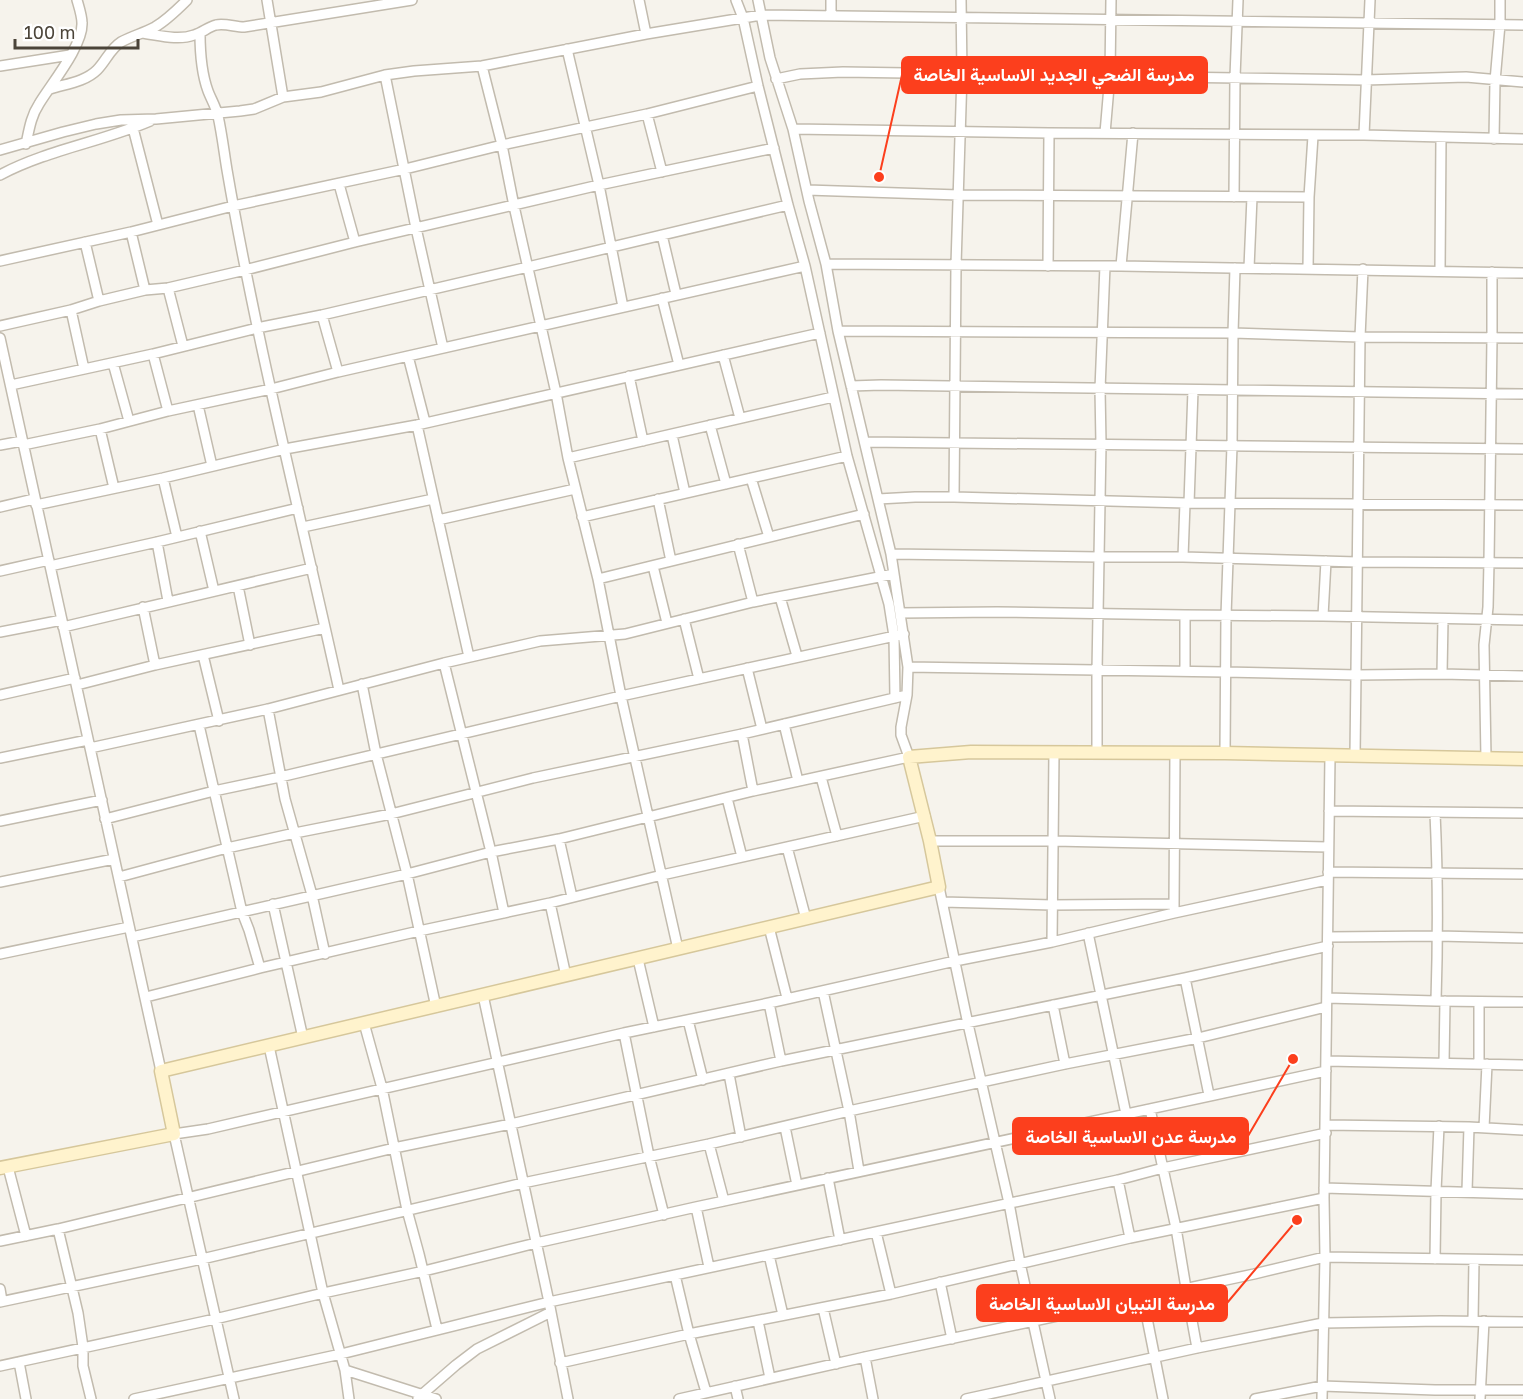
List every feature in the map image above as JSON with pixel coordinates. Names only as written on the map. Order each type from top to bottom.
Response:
[{"type":"main road","points":[[4,1167],[174,1134],[161,1071],[939,887],[925,816],[909,756],[951,753],[1225,753],[1523,759]]},
{"type":"street","points":[[26,144],[30,122],[34,114],[80,38],[82,22],[77,0]]},
{"type":"street","points":[[50,89],[90,75],[96,71],[114,48],[157,26],[187,0]]},
{"type":"street","points":[[267,0],[283,97]]},
{"type":"street","points":[[142,33],[188,37],[216,25],[244,27],[412,0]]},
{"type":"street","points":[[639,0],[646,34]]},
{"type":"street","points":[[736,0],[743,18],[758,86],[805,266],[847,456],[889,604],[894,636],[896,698]]},
{"type":"street","points":[[0,954],[242,912],[491,852],[559,839],[753,790],[909,756],[901,727],[907,695],[908,667],[891,554],[838,331],[826,264],[793,129],[770,57],[758,0]]},
{"type":"street","points":[[831,0],[831,16]]},
{"type":"street","points":[[954,497],[956,265],[962,74],[961,0]]},
{"type":"street","points":[[1105,133],[1110,75],[1111,0]]},
{"type":"street","points":[[1234,197],[1238,0]]},
{"type":"street","points":[[1364,135],[1370,0]]},
{"type":"street","points":[[1494,139],[1500,0]]},
{"type":"street","points":[[0,150],[96,124],[254,109],[283,97],[321,92],[385,75],[482,66],[646,34],[761,15],[1523,25]]},
{"type":"street","points":[[200,33],[202,74],[218,114],[257,328],[339,690]]},
{"type":"street","points":[[567,49],[623,307]]},
{"type":"street","points":[[0,66],[70,55]]},
{"type":"street","points":[[482,66],[502,145],[568,458],[598,579],[621,696],[678,949]]},
{"type":"street","points":[[776,80],[800,74],[843,72],[1365,80],[1466,77],[1523,82]]},
{"type":"street","points":[[385,75],[443,348]]},
{"type":"street","points":[[0,261],[131,232],[233,206],[647,114],[758,86]]},
{"type":"street","points":[[647,114],[662,172]]},
{"type":"street","points":[[0,175],[36,158],[156,119]]},
{"type":"street","points":[[133,128],[158,225]]},
{"type":"street","points":[[793,129],[1364,135],[1523,140]]},
{"type":"street","points":[[1048,266],[1049,133]]},
{"type":"street","points":[[1121,266],[1133,133]]},
{"type":"street","points":[[1308,269],[1313,136]]},
{"type":"street","points":[[1440,271],[1441,138]]},
{"type":"street","points":[[0,326],[598,185],[774,148]]},
{"type":"street","points":[[339,184],[355,242]]},
{"type":"street","points":[[807,190],[959,195],[1310,197]]},
{"type":"street","points":[[1249,268],[1252,197]]},
{"type":"street","points":[[7,382],[153,354],[788,205]]},
{"type":"street","points":[[131,232],[145,290]]},
{"type":"street","points":[[662,235],[676,294]]},
{"type":"street","points":[[86,242],[99,301]]},
{"type":"street","points":[[826,264],[1363,269],[1523,273]]},
{"type":"street","points":[[0,445],[100,429],[168,411],[805,266]]},
{"type":"street","points":[[1097,753],[1100,389],[1105,266]]},
{"type":"street","points":[[1225,753],[1226,616],[1235,268]]},
{"type":"street","points":[[1355,756],[1360,337],[1363,269]]},
{"type":"street","points":[[1486,758],[1484,645],[1489,562],[1492,272]]},
{"type":"street","points":[[168,288],[183,346]]},
{"type":"street","points":[[662,298],[679,365]]},
{"type":"street","points":[[71,310],[84,369]]},
{"type":"street","points":[[322,315],[338,372]]},
{"type":"street","points":[[838,331],[956,330],[1523,338]]},
{"type":"street","points":[[0,507],[163,478],[285,449],[421,423],[820,333]]},
{"type":"street","points":[[0,338],[7,382],[76,681],[161,1071]]},
{"type":"street","points":[[153,354],[168,411]]},
{"type":"street","points":[[408,356],[433,499],[469,657]]},
{"type":"street","points":[[723,356],[740,418]]},
{"type":"street","points":[[113,363],[129,421]]},
{"type":"street","points":[[629,376],[643,441]]},
{"type":"street","points":[[851,386],[1523,394]]},
{"type":"street","points":[[1183,557],[1193,390]]},
{"type":"street","points":[[568,458],[833,397]]},
{"type":"street","points":[[198,405],[212,466]]},
{"type":"street","points":[[710,425],[726,484]]},
{"type":"street","points":[[100,429],[114,488]]},
{"type":"street","points":[[672,435],[686,493]]},
{"type":"street","points":[[865,442],[1523,449]]},
{"type":"street","points":[[582,517],[847,456]]},
{"type":"street","points":[[163,478],[177,537]]},
{"type":"street","points":[[751,478],[769,537]]},
{"type":"street","points":[[438,520],[576,489]]},
{"type":"street","points":[[878,499],[954,497],[1187,503],[1523,505]]},
{"type":"street","points":[[303,527],[433,499]]},
{"type":"street","points":[[658,500],[672,561]]},
{"type":"street","points":[[0,571],[157,542],[298,508]]},
{"type":"street","points":[[598,579],[864,514]]},
{"type":"street","points":[[200,531],[214,591]]},
{"type":"street","points":[[157,542],[168,601]]},
{"type":"street","points":[[738,544],[753,603]]},
{"type":"street","points":[[891,554],[1523,563]]},
{"type":"street","points":[[1323,616],[1326,561]]},
{"type":"street","points":[[652,566],[667,623]]},
{"type":"street","points":[[0,632],[143,608],[312,568]]},
{"type":"street","points":[[0,758],[219,721],[444,663],[540,641],[625,634],[753,603],[894,574]]},
{"type":"street","points":[[238,586],[250,645]]},
{"type":"street","points":[[780,597],[797,656]]},
{"type":"street","points":[[143,608],[155,666]]},
{"type":"street","points":[[900,613],[1356,616],[1523,620]]},
{"type":"street","points":[[1185,615],[1185,671]]},
{"type":"street","points":[[684,619],[699,679]]},
{"type":"street","points":[[1442,674],[1443,619]]},
{"type":"street","points":[[0,695],[155,666],[326,628]]},
{"type":"street","points":[[105,819],[214,791],[621,696],[904,634]]},
{"type":"street","points":[[203,655],[219,721]]},
{"type":"street","points":[[444,663],[504,913]]},
{"type":"street","points":[[908,667],[1523,676]]},
{"type":"street","points":[[747,668],[762,729]]},
{"type":"street","points":[[362,684],[376,754],[407,874],[436,1006]]},
{"type":"street","points":[[118,877],[227,848],[391,814],[533,778],[742,734],[907,695]]},
{"type":"street","points":[[268,709],[280,777],[312,895],[325,954]]},
{"type":"street","points":[[784,724],[798,782]]},
{"type":"street","points":[[199,725],[242,912],[260,968]]},
{"type":"street","points":[[742,734],[753,790]]},
{"type":"street","points":[[1052,942],[1054,753]]},
{"type":"street","points":[[1174,909],[1175,753]]},
{"type":"street","points":[[1322,1399],[1329,756]]},
{"type":"street","points":[[821,777],[837,836]]},
{"type":"street","points":[[727,798],[741,857]]},
{"type":"street","points":[[0,821],[102,800]]},
{"type":"street","points":[[1329,811],[1523,813]]},
{"type":"street","points":[[1435,813],[1444,1063]]},
{"type":"street","points":[[146,997],[419,931],[925,816]]},
{"type":"street","points":[[559,839],[572,897]]},
{"type":"street","points":[[930,841],[1054,841],[1328,847]]},
{"type":"street","points":[[787,847],[806,919]]},
{"type":"street","points":[[0,882],[114,859]]},
{"type":"street","points":[[234,1399],[174,1134],[208,1129],[624,1033],[1052,942],[1174,909],[1328,876],[1438,872],[1523,874]]},
{"type":"street","points":[[939,887],[1050,1399]]},
{"type":"street","points":[[943,902],[1174,909]]},
{"type":"street","points":[[550,903],[566,976]]},
{"type":"street","points":[[273,904],[303,1038]]},
{"type":"street","points":[[769,927],[787,998]]},
{"type":"street","points":[[1088,933],[1126,1114]]},
{"type":"street","points":[[0,1241],[394,1148],[511,1124],[782,1061],[1185,978],[1328,941],[1438,936],[1523,938]]},
{"type":"street","points":[[638,959],[654,1027]]},
{"type":"street","points":[[1185,978],[1209,1095]]},
{"type":"street","points":[[823,991],[849,1111],[859,1172]]},
{"type":"street","points":[[483,995],[568,1399]]},
{"type":"street","points":[[1479,1002],[1484,1128]]},
{"type":"street","points":[[0,1289],[1,1302],[202,1259],[523,1183],[741,1137],[1065,1064],[1198,1038],[1326,1003],[1523,1002]]},
{"type":"street","points":[[769,1003],[782,1061]]},
{"type":"street","points":[[1053,1005],[1065,1064]]},
{"type":"street","points":[[688,1020],[702,1080]]},
{"type":"street","points":[[364,1023],[382,1088],[407,1210],[437,1329]]},
{"type":"street","points":[[624,1033],[649,1156],[664,1215]]},
{"type":"street","points":[[269,1046],[323,1293],[345,1370],[349,1399]]},
{"type":"street","points":[[0,1366],[216,1319],[696,1207],[1150,1109],[1326,1066],[1444,1063],[1523,1065]]},
{"type":"street","points":[[729,1074],[741,1137]]},
{"type":"street","points":[[1150,1109],[1176,1228],[1197,1348]]},
{"type":"street","points":[[134,1399],[341,1354],[437,1329],[550,1307],[675,1275],[1118,1180],[1326,1129],[1439,1126],[1523,1130]]},
{"type":"street","points":[[1435,1259],[1439,1126]]},
{"type":"street","points":[[785,1127],[797,1185]]},
{"type":"street","points":[[1467,1191],[1468,1127]]},
{"type":"street","points":[[709,1144],[723,1201]]},
{"type":"street","points":[[4,1167],[26,1236]]},
{"type":"street","points":[[828,1178],[840,1240]]},
{"type":"street","points":[[1118,1180],[1130,1238]]},
{"type":"street","points":[[560,1363],[689,1334],[891,1294],[1324,1193],[1467,1191],[1523,1194]]},
{"type":"street","points":[[696,1207],[709,1268]]},
{"type":"street","points":[[58,1229],[80,1327],[83,1366],[91,1399]]},
{"type":"street","points":[[876,1232],[891,1294]]},
{"type":"street","points":[[769,1255],[783,1315]]},
{"type":"street","points":[[679,1399],[1325,1257],[1523,1260]]},
{"type":"street","points":[[1473,1321],[1474,1260]]},
{"type":"street","points":[[675,1275],[706,1392]]},
{"type":"street","points":[[940,1282],[952,1339]]},
{"type":"street","points":[[1143,1298],[1163,1399]]},
{"type":"street","points":[[419,1397],[477,1349],[550,1307]]},
{"type":"street","points":[[823,1308],[836,1364]]},
{"type":"street","points":[[758,1321],[770,1378]]},
{"type":"street","points":[[1480,1395],[1484,1321]]},
{"type":"street","points":[[966,1399],[1046,1380],[1323,1323],[1523,1322]]},
{"type":"street","points":[[865,1357],[873,1399]]},
{"type":"street","points":[[19,1362],[27,1399]]},
{"type":"street","points":[[345,1370],[419,1397],[436,1399]]},
{"type":"street","points":[[735,1386],[738,1399]]},
{"type":"street","points":[[1255,1399],[1322,1386],[1480,1395],[1523,1390]]},
{"type":"place","name":"مدرسة الضحي الجديد الاساسية الخاصة","points":[[879,177]]},
{"type":"place","name":"مدرسة عدن الاساسية الخاصة","points":[[1293,1059]]},
{"type":"place","name":"مدرسة التبيان الاساسية الخاصة","points":[[1297,1220]]}]
